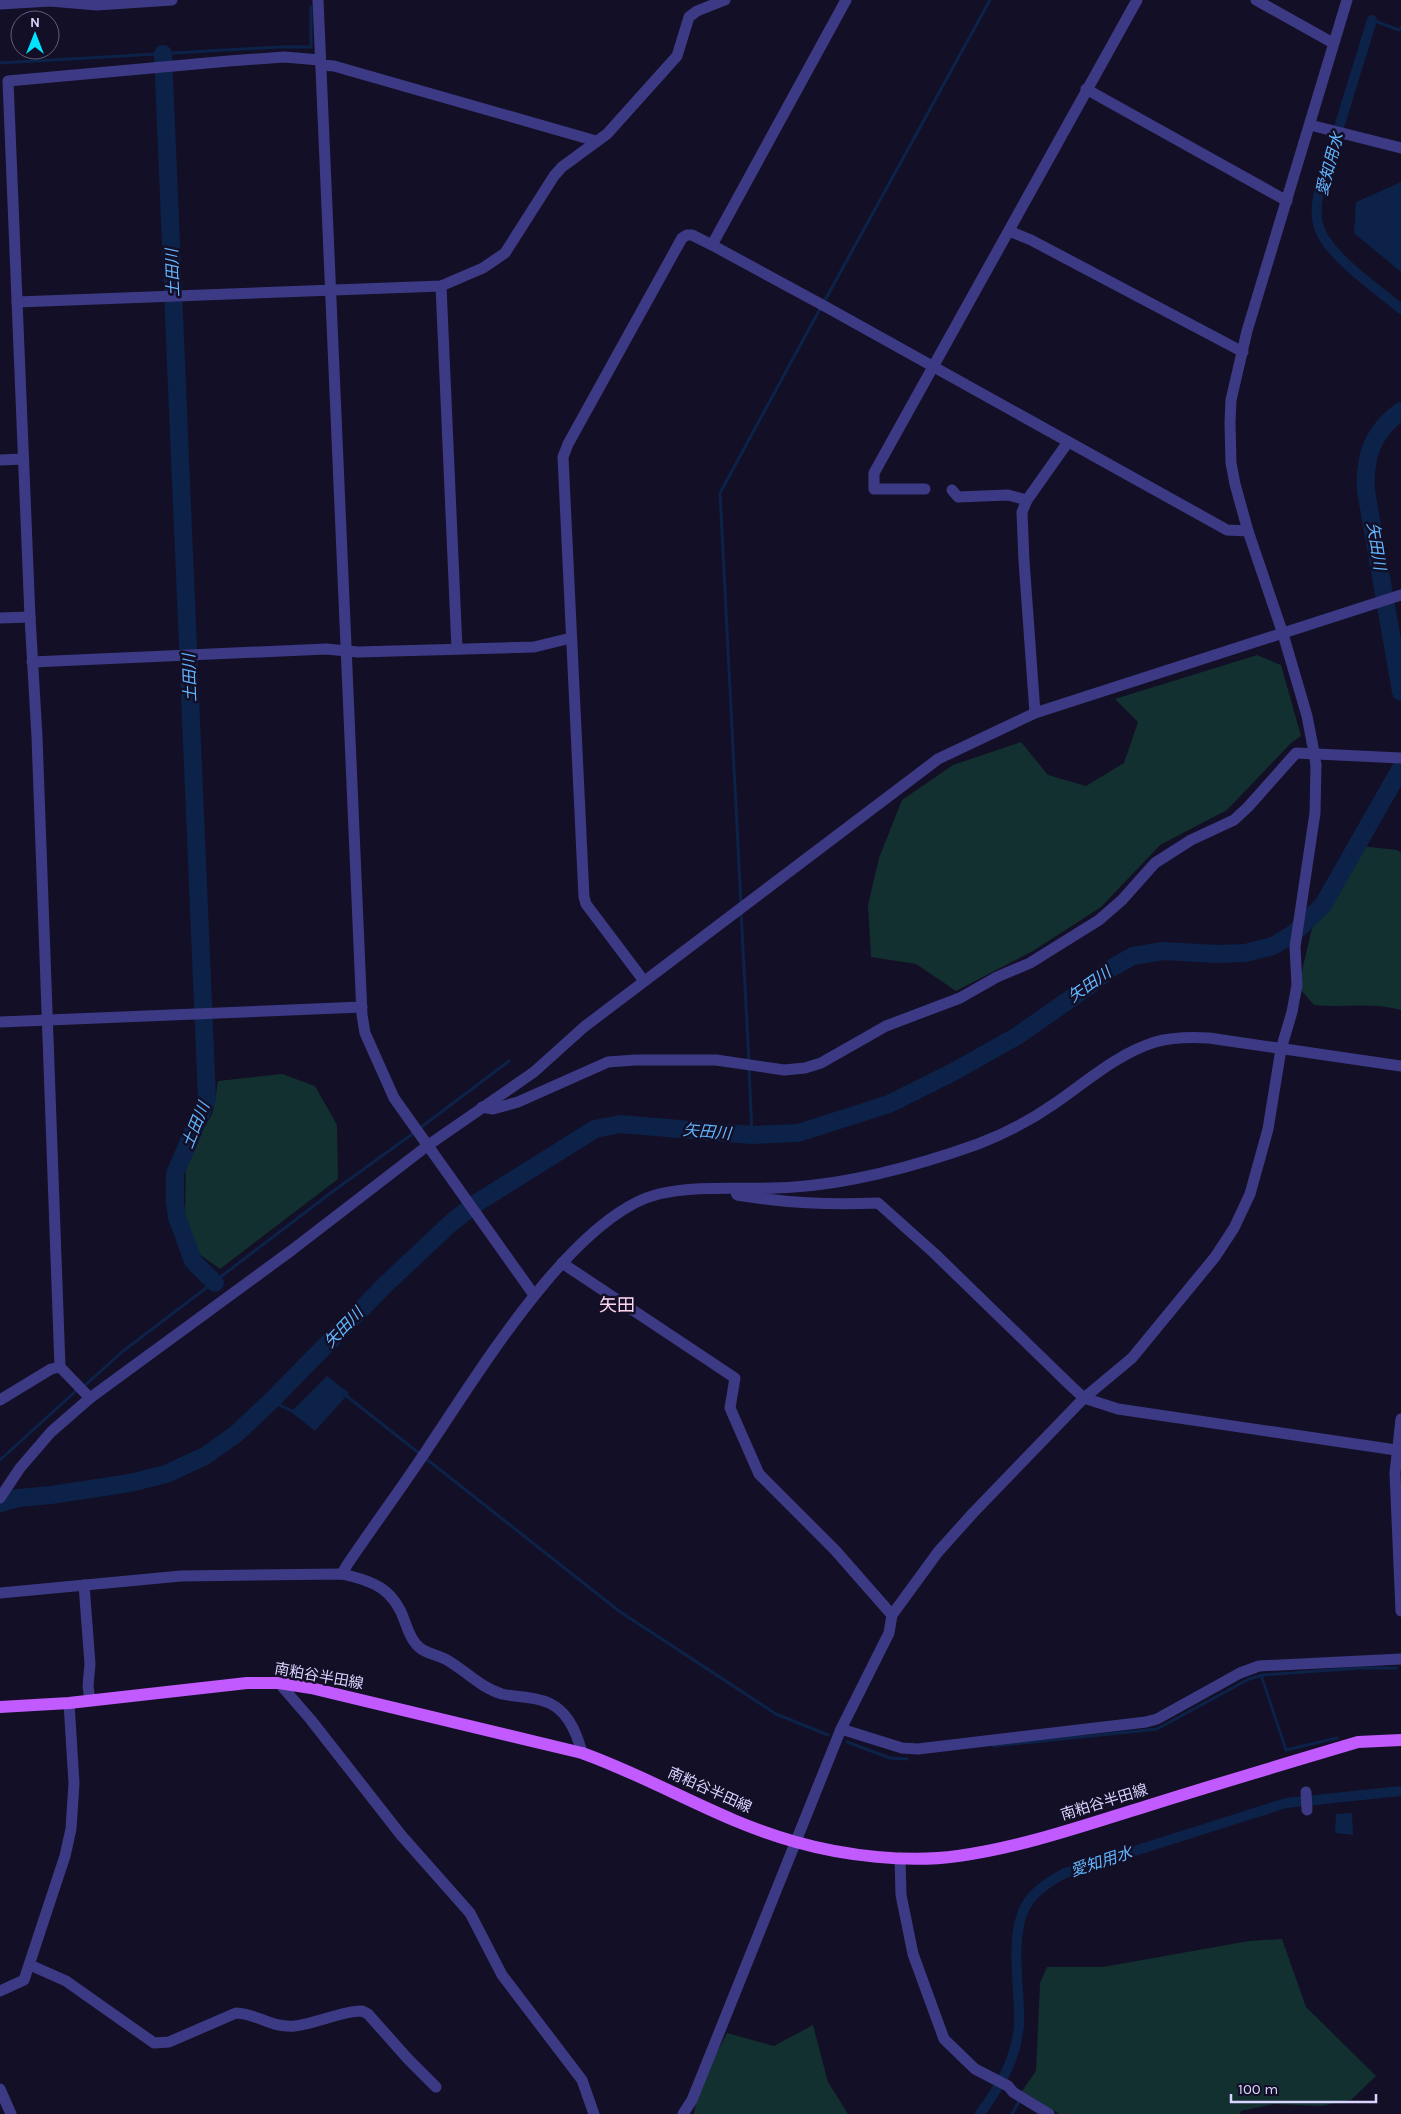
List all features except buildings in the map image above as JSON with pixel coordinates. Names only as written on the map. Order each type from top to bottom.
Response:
[{"type":"main road","name":"南粕谷半田線","points":[[0,1707],[69,1703],[247,1683],[279,1683],[312,1688],[582,1753],[620,1767],[745,1824],[796,1842],[851,1854],[900,1858],[956,1857],[1024,1843],[1358,1742],[1401,1740]]},
{"type":"street","points":[[0,4],[50,1],[97,5],[172,0]]},
{"type":"street","points":[[318,0],[359,979],[365,1034],[394,1098],[534,1295]]},
{"type":"street","points":[[17,302],[441,286],[483,268],[505,253],[554,176],[607,134],[677,56],[689,17],[697,11],[725,0]]},
{"type":"street","points":[[712,245],[846,0]]},
{"type":"street","points":[[925,489],[874,489],[874,473],[1137,0]]},
{"type":"street","points":[[1256,0],[1333,43]]},
{"type":"street","points":[[683,2114],[692,2100],[841,1729],[889,1633],[892,1615],[938,1552],[967,1520],[1084,1398],[1132,1358],[1215,1257],[1234,1228],[1250,1194],[1268,1129],[1281,1049],[1292,1012],[1297,985],[1295,947],[1315,813],[1316,765],[1307,716],[1248,531],[1235,484],[1230,442],[1232,400],[1264,270],[1287,201],[1347,0]]},
{"type":"street","points":[[90,1398],[60,1367],[37,737],[23,459],[14,183],[5,146],[8,81],[156,66],[284,57],[321,62],[596,141]]},
{"type":"street","points":[[1086,89],[1287,201]]},
{"type":"street","points":[[1310,125],[1401,148]]},
{"type":"street","points":[[1009,231],[1031,240],[1243,352]]},
{"type":"street","points":[[644,981],[586,904],[584,897],[563,457],[568,444],[682,238],[687,234],[712,245],[1227,530],[1248,531]]},
{"type":"street","points":[[441,286],[457,649]]},
{"type":"street","points":[[1035,713],[1022,512],[1027,500],[1068,442]]},
{"type":"street","points":[[0,460],[23,459]]},
{"type":"street","points":[[952,490],[958,498],[1008,495],[1027,500]]},
{"type":"street","points":[[2,1494],[52,1432],[90,1398],[292,1250],[427,1146],[534,1072],[584,1027],[938,759],[1035,713],[1401,595]]},
{"type":"street","points":[[0,618],[30,617]]},
{"type":"street","points":[[32,662],[346,649],[358,652],[534,647],[571,638]]},
{"type":"street","points":[[482,1107],[493,1109],[518,1102],[608,1062],[716,1060],[784,1070],[805,1068],[821,1063],[868,1034],[960,998],[997,977],[1030,963],[1099,920],[1122,900],[1154,863],[1190,840],[1234,820],[1248,808],[1296,753],[1397,758]]},
{"type":"street","points":[[0,1022],[362,1007]]},
{"type":"street","points":[[342,1574],[534,1295],[562,1263],[606,1222],[634,1204],[657,1194],[680,1191],[734,1188],[794,1188],[838,1182],[947,1154],[980,1143],[1052,1106],[1122,1057],[1156,1042],[1188,1037],[1401,1066]]},
{"type":"street","points":[[734,1188],[738,1195],[791,1203],[830,1205],[878,1204],[920,1241],[1084,1398],[1118,1409],[1396,1450]]},
{"type":"street","points":[[562,1263],[734,1378],[730,1408],[759,1474],[835,1550],[892,1615]]},
{"type":"street","points":[[0,1400],[51,1369],[60,1367]]},
{"type":"street","points":[[1401,1419],[1396,1450],[1396,1530],[1401,1611]]},
{"type":"street","points":[[0,1593],[181,1576],[342,1574],[373,1582],[391,1596],[420,1649],[448,1661],[482,1686],[502,1694],[541,1700],[554,1706],[567,1718],[575,1730],[582,1753]]},
{"type":"street","points":[[84,1585],[90,1664],[88,1686],[90,1700]]},
{"type":"street","points":[[841,1729],[895,1746],[918,1749],[1146,1722],[1157,1719],[1240,1673],[1259,1666],[1401,1659]]},
{"type":"street","points":[[279,1683],[311,1720],[401,1835],[470,1913],[502,1975],[582,2080],[594,2114]]},
{"type":"street","points":[[0,1991],[24,1980],[71,1829],[74,1775],[69,1703]]},
{"type":"street","points":[[1306,1792],[1307,1810]]},
{"type":"street","points":[[900,1858],[901,1895],[913,1954],[938,2025],[951,2047],[975,2069],[1008,2086],[1013,2092],[1049,2114]]},
{"type":"street","points":[[30,1965],[66,1981],[154,2043],[169,2042],[236,2013],[246,2014],[277,2027],[308,2024],[362,2011],[368,2014],[408,2059],[436,2086]]},
{"type":"street","points":[[0,2088],[11,2114]]},
{"type":"green space","points":[[1257,655],[1281,665],[1301,736],[1291,743],[1227,810],[1160,845],[1101,907],[1033,951],[956,991],[916,964],[871,957],[868,905],[879,858],[902,800],[953,765],[1021,742],[1048,775],[1086,786],[1124,763],[1138,722],[1115,699]]},
{"type":"green space","points":[[1360,846],[1397,850],[1401,853],[1401,1010],[1379,1006],[1314,1005],[1300,989],[1302,971],[1313,924],[1337,892]]},
{"type":"green space","points":[[282,1074],[315,1086],[337,1125],[338,1179],[220,1269],[195,1251],[185,1218],[186,1161],[213,1112],[218,1081]]},
{"type":"green space","points":[[1282,1939],[1306,2007],[1376,2076],[1351,2100],[1321,2106],[1274,2104],[1241,2111],[1240,2114],[1059,2114],[1022,2091],[1036,2071],[1040,1983],[1047,1967],[1103,1967],[1249,1941]]},
{"type":"green space","points":[[813,2025],[828,2082],[848,2114],[694,2114],[699,2085],[727,2033],[774,2046]]},
{"type":"water","points":[[1401,182],[1401,272],[1354,233],[1356,202]]},
{"type":"water","points":[[327,1376],[349,1393],[315,1431],[291,1412]]},
{"type":"water","points":[[1352,1813],[1353,1835],[1335,1833],[1336,1814]]},
{"type":"waterway","points":[[824,302],[990,0]]},
{"type":"waterway","points":[[0,63],[280,47],[311,47],[311,7]]},
{"type":"waterway","points":[[1372,20],[1399,30],[1401,28]]},
{"type":"waterway","name":"愛知用水","points":[[1372,20],[1319,192],[1317,216],[1320,230],[1334,251],[1344,262],[1401,309]]},
{"type":"waterway","name":"土田川","points":[[163,54],[207,1099],[175,1174],[175,1202],[177,1217],[193,1261],[215,1283]]},
{"type":"waterway","points":[[741,905],[720,493],[821,307]]},
{"type":"waterway","name":"矢田川","points":[[1401,411],[1383,428],[1372,446],[1366,479],[1366,491],[1401,692]]},
{"type":"waterway","name":"矢田川","points":[[0,1503],[18,1498],[130,1483],[166,1474],[205,1456],[236,1434],[271,1401],[386,1284],[452,1222],[478,1202],[595,1129],[620,1124],[752,1135],[798,1133],[889,1104],[955,1071],[1017,1036],[1110,969],[1133,956],[1163,951],[1218,954],[1245,953],[1273,946],[1293,934],[1323,905],[1401,768]]},
{"type":"waterway","points":[[741,911],[749,1062]]},
{"type":"waterway","points":[[420,1128],[509,1061]]},
{"type":"waterway","points":[[749,1068],[752,1135]]},
{"type":"waterway","points":[[83,1387],[122,1352],[332,1192],[415,1132]]},
{"type":"waterway","points":[[0,1460],[77,1390]]},
{"type":"waterway","points":[[344,1394],[619,1611],[776,1714],[828,1735]]},
{"type":"waterway","points":[[271,1401],[294,1412]]},
{"type":"waterway","points":[[994,1746],[1157,1729],[1249,1679],[1263,1675],[1360,1668],[1396,1668]]},
{"type":"waterway","points":[[1261,1675],[1286,1750],[1337,1738]]},
{"type":"waterway","points":[[847,1742],[890,1758],[907,1759]]},
{"type":"waterway","name":"愛知用水","points":[[980,2114],[1000,2083],[1011,2061],[1019,2025],[1016,1959],[1019,1926],[1023,1911],[1031,1898],[1042,1887],[1065,1873],[1286,1803],[1401,1791]]},
{"type":"waterway","points":[[1012,2114],[1019,2101]]},
{"type":"district","name":"矢田","points":[[617,1305]]}]
